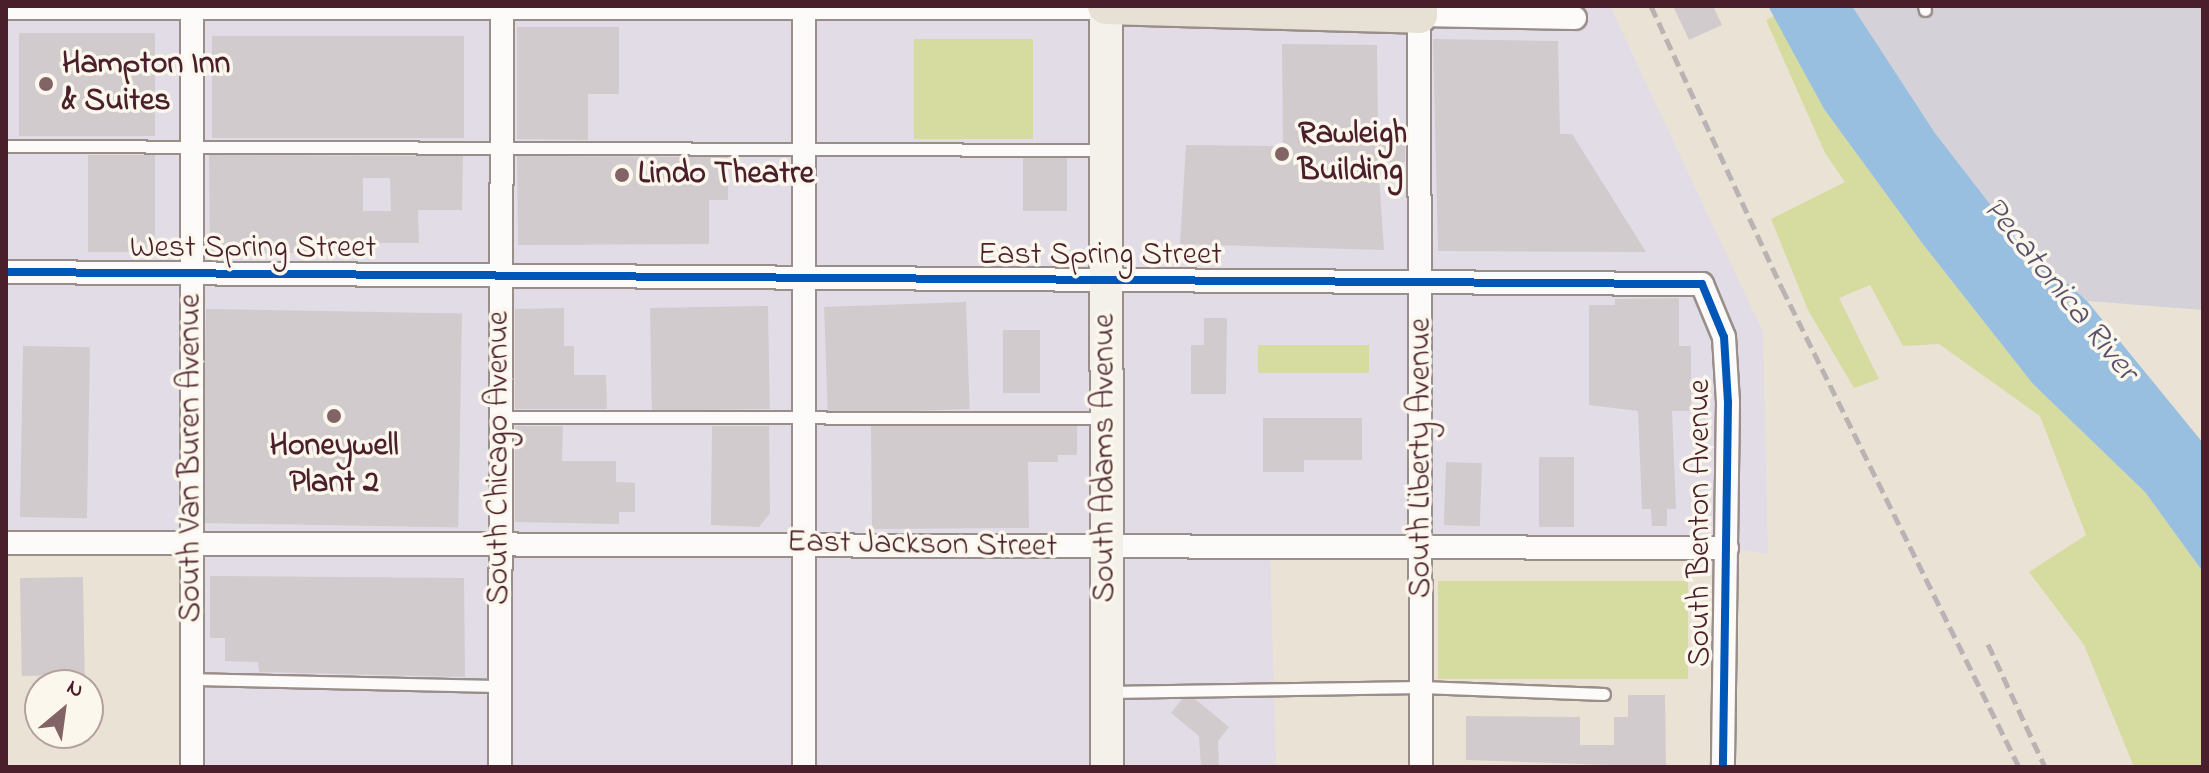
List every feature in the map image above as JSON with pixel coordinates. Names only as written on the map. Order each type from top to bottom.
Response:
[{"type":"main road","points":[[1106,7],[1419,10]]},
{"type":"street","name":"South Van Buren Avenue","points":[[192,7],[192,767]]},
{"type":"street","points":[[6,8],[1106,7]]},
{"type":"street","name":"South Adams Avenue","points":[[1106,7],[1107,767]]},
{"type":"street","name":"South Chicago Avenue","points":[[500,767],[502,8]]},
{"type":"street","points":[[804,9],[804,767]]},
{"type":"street","points":[[1419,10],[1575,18]]},
{"type":"street","name":"South Liberty Avenue","points":[[1419,10],[1421,767]]},
{"type":"street","name":"West Spring Street","points":[[6,272],[499,274]]},
{"type":"street","name":"East Spring Street","points":[[499,274],[805,279],[1422,280],[1702,284]]},
{"type":"street","name":"South Benton Avenue","points":[[1702,284],[1724,337],[1727,548],[1723,767]]},
{"type":"street","name":"East Jackson Street","points":[[6,543],[501,541],[1108,548],[1727,548]]},
{"type":"lane","points":[[6,146],[500,144],[1107,151]]},
{"type":"lane","points":[[500,417],[1106,418]]},
{"type":"lane","points":[[192,679],[501,686]]},
{"type":"lane","points":[[1107,692],[1421,687],[1604,694]]},
{"type":"shaded area","points":[[6,6],[1610,6],[1763,332],[1768,554],[1727,548],[1270,548],[1276,767],[192,767],[192,544],[6,543]]},
{"type":"shaded area","points":[[1852,6],[2203,6],[2203,310],[2087,301],[2013,234],[1935,133]]},
{"type":"green space","points":[[1774,16],[1824,109],[1922,243],[2033,384],[2145,492],[2203,572],[2203,767],[2134,767],[2084,645],[2029,572],[2086,535],[2040,416],[1939,344],[1903,346],[1870,285],[1839,298],[1879,379],[1854,388],[1808,310],[1771,219],[1845,182],[1825,153],[1766,20]]},
{"type":"green space","points":[[914,39],[1033,39],[1033,139],[914,139]]},
{"type":"green space","points":[[1258,345],[1369,345],[1369,373],[1258,373]]},
{"type":"green space","points":[[1438,581],[1688,581],[1688,679],[1438,679]]},
{"type":"water","name":"Pecatonica River","points":[[1768,6],[1852,6],[1935,133],[2013,234],[2087,301],[2203,443],[2203,572],[2145,492],[2033,384],[1922,243],[1824,109]]},
{"type":"building","points":[[1673,6],[1713,6],[1722,25],[1689,40]]},
{"type":"building","points":[[517,27],[619,27],[619,94],[588,94],[588,140],[517,139]]},
{"type":"building","points":[[19,33],[155,33],[155,136],[19,136]]},
{"type":"building","points":[[212,36],[464,36],[464,138],[212,138]]},
{"type":"building","points":[[1433,39],[1558,41],[1560,134],[1572,134],[1646,252],[1438,251]]},
{"type":"building","name":"Rawleigh Building","points":[[1282,44],[1377,45],[1378,136],[1405,136],[1405,162],[1378,162],[1384,250],[1180,244],[1186,145],[1283,146]]},
{"type":"building","points":[[88,155],[155,155],[155,252],[88,252]]},
{"type":"building","points":[[209,155],[463,156],[462,210],[418,210],[419,243],[363,243],[363,252],[210,254]],"holes":[[[363,178],[390,178],[391,211],[363,211]]]},
{"type":"building","name":"Lindo Theatre","points":[[517,156],[728,157],[728,200],[709,200],[709,244],[518,245]]},
{"type":"building","points":[[1023,158],[1067,158],[1067,211],[1023,211]]},
{"type":"building","points":[[1679,298],[1679,346],[1691,346],[1691,411],[1672,411],[1676,509],[1667,509],[1667,526],[1652,526],[1651,509],[1642,509],[1638,411],[1589,405],[1589,305],[1615,305],[1615,299]]},
{"type":"building","points":[[966,302],[970,409],[828,414],[824,307]]},
{"type":"building","points":[[768,306],[770,409],[652,411],[650,308]]},
{"type":"building","points":[[564,308],[564,346],[574,346],[574,375],[606,375],[607,409],[515,409],[515,309]]},
{"type":"building","name":"Honeywell Plant 2","points":[[206,309],[462,313],[458,527],[202,523]]},
{"type":"building","points":[[1204,318],[1227,318],[1226,394],[1191,394],[1191,345],[1204,345]]},
{"type":"building","points":[[1003,330],[1040,330],[1040,393],[1003,393]]},
{"type":"building","points":[[23,346],[90,347],[87,518],[20,517]]},
{"type":"building","points":[[1263,418],[1362,418],[1362,460],[1304,460],[1304,472],[1263,472]]},
{"type":"building","points":[[515,426],[563,426],[562,461],[616,461],[616,482],[635,483],[635,512],[619,512],[619,524],[515,522]]},
{"type":"building","points":[[712,426],[769,426],[770,513],[759,527],[711,525]]},
{"type":"building","points":[[871,426],[1077,426],[1077,455],[1058,455],[1058,462],[1028,462],[1029,528],[872,529]]},
{"type":"building","points":[[1539,457],[1574,457],[1574,527],[1539,527]]},
{"type":"building","points":[[1446,462],[1482,463],[1480,526],[1444,525]]},
{"type":"building","points":[[210,576],[464,578],[465,677],[259,672],[258,662],[225,661],[225,638],[210,638]]},
{"type":"building","points":[[83,577],[85,669],[24,669],[22,676],[20,578]]},
{"type":"building","points":[[1628,695],[1665,695],[1666,767],[1466,760],[1466,716],[1580,717],[1580,745],[1614,745],[1614,717],[1628,717]]},
{"type":"building","points":[[1182,699],[1195,699],[1229,727],[1218,741],[1219,767],[1201,767],[1199,736],[1171,713]]},
{"type":"railway","points":[[1651,6],[1782,288],[2019,767]]},
{"type":"railway","points":[[1988,644],[2045,767]]},
{"type":"cycle path","points":[[6,272],[1702,284],[1724,337],[1728,402],[1723,767]]},
{"type":"place","name":"Hampton Inn & Suites","points":[[46,84]]},
{"type":"place","name":"Rawleigh Building","points":[[1282,154]]},
{"type":"place","name":"Lindo Theatre","points":[[622,175]]},
{"type":"place","name":"Honeywell Plant 2","points":[[334,416]]}]
